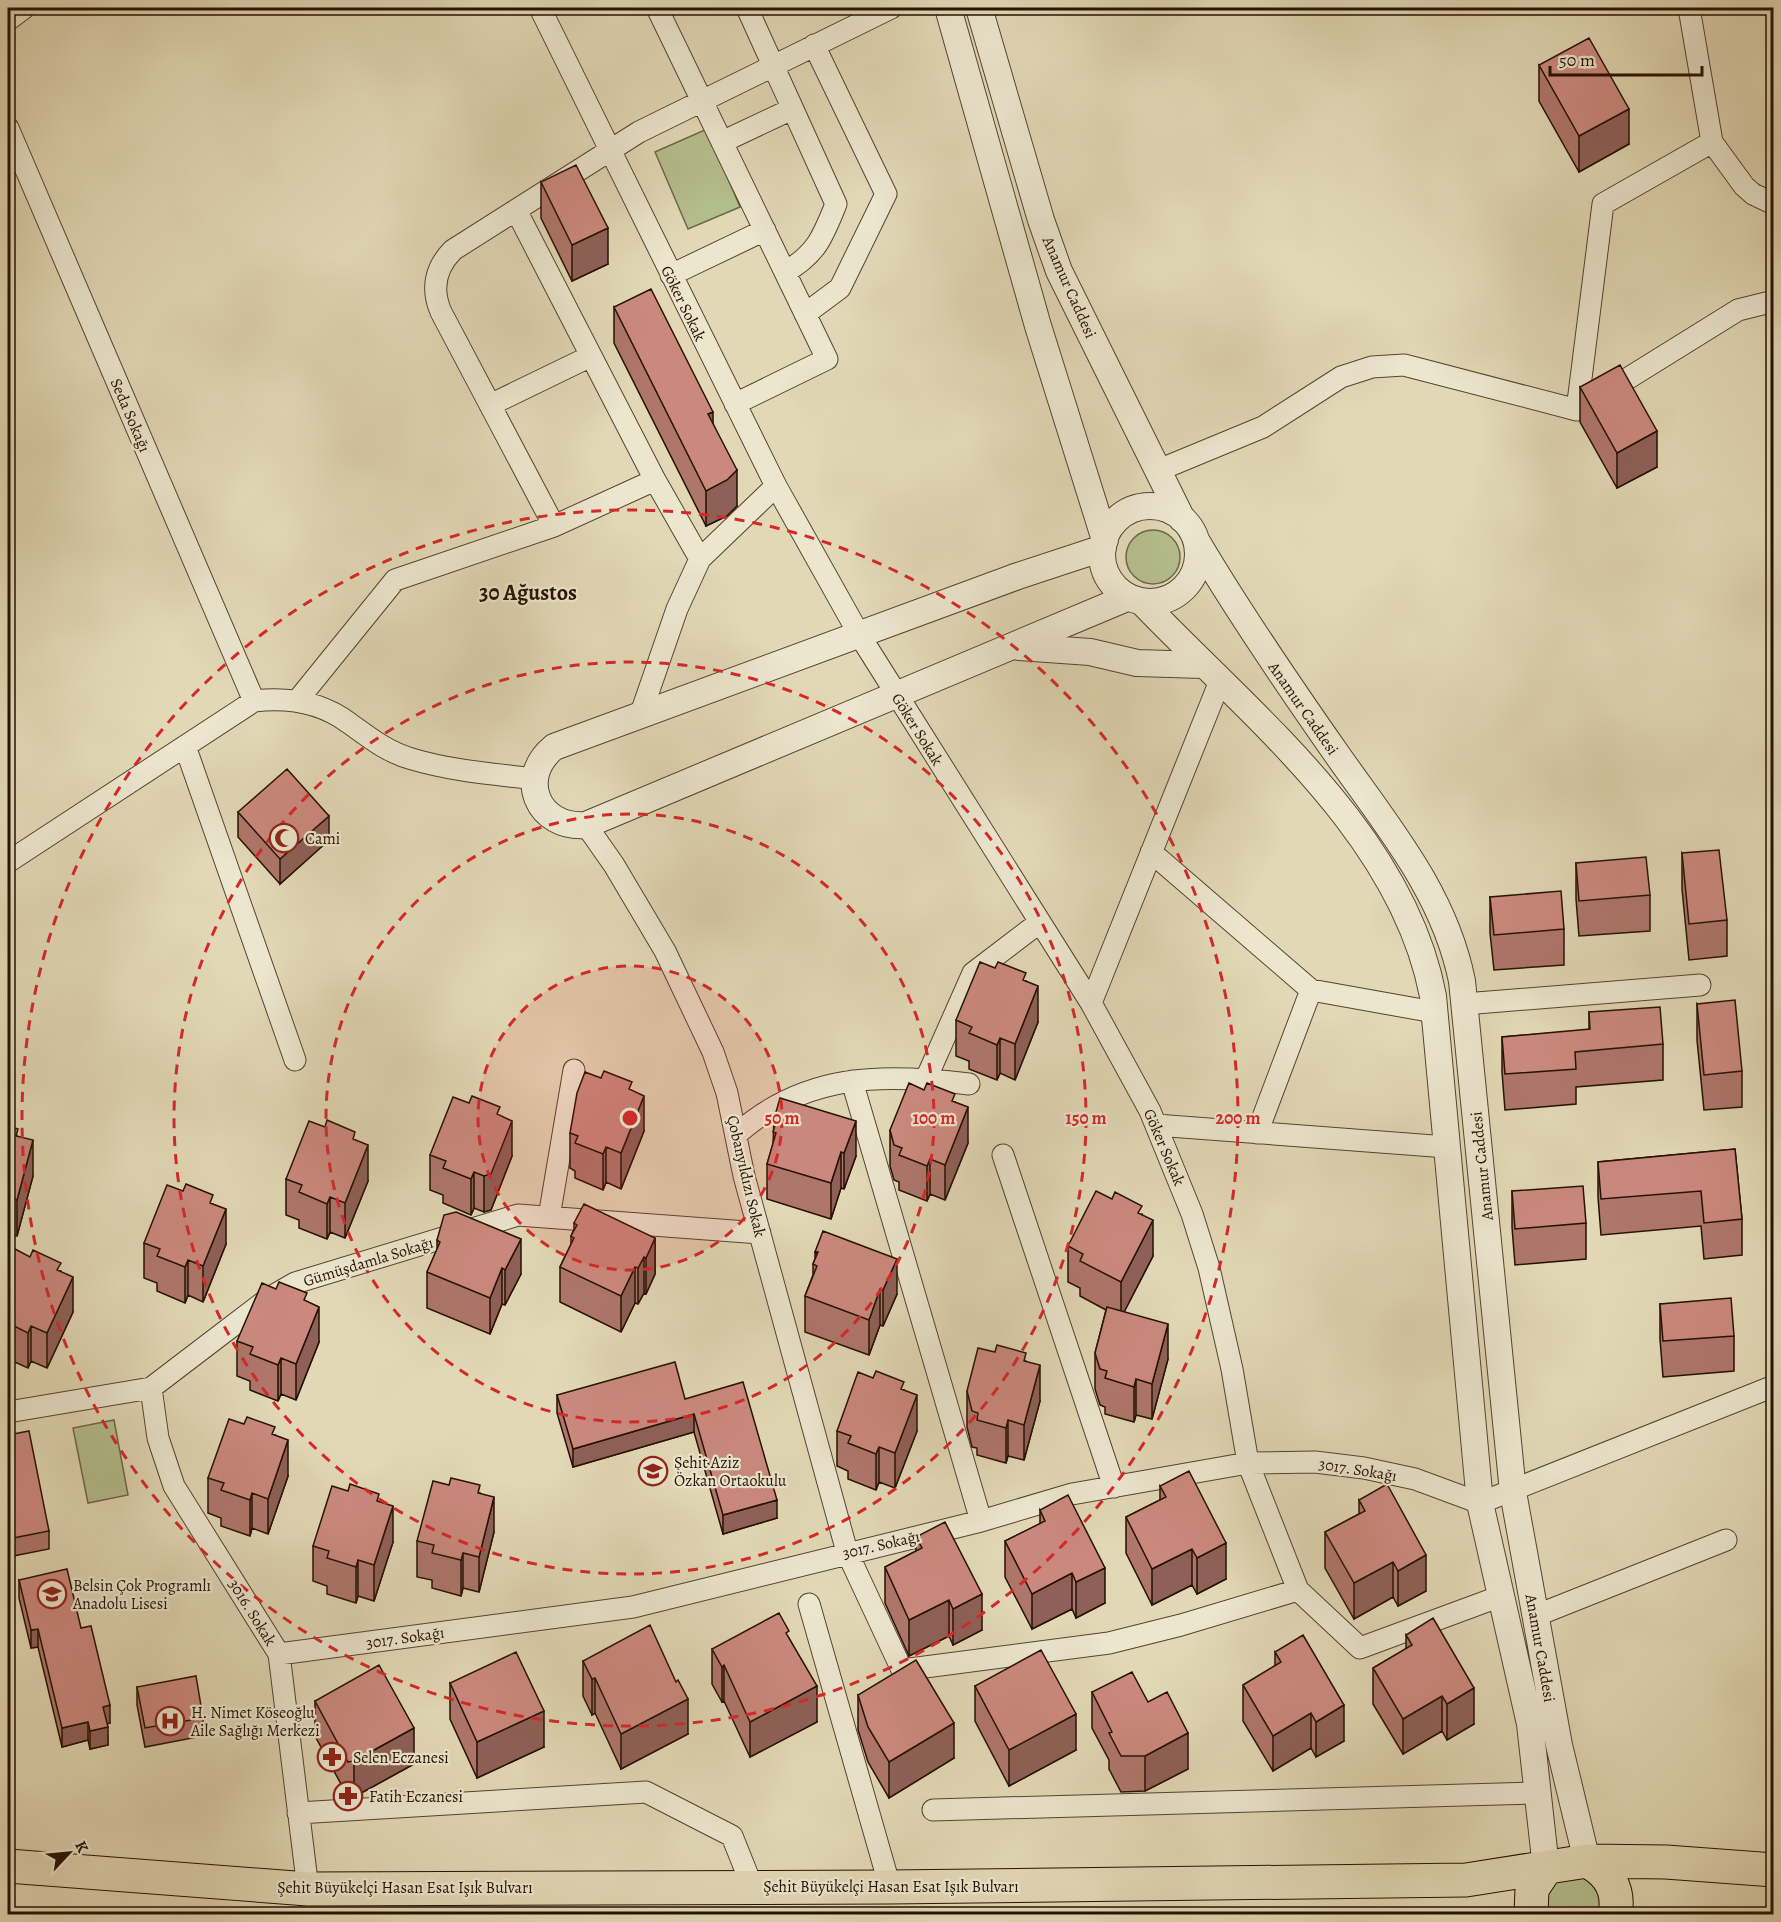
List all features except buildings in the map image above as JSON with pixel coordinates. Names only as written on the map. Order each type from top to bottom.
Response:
[{"type":"main road","name":"Şehit Büyükelçi Hasan Esat Işık Bulvarı","points":[[8,1866],[308,1889],[890,1887],[1466,1880],[1587,1861],[1666,1862],[1773,1870]]},
{"type":"main road","points":[[1587,1861],[1597,1866],[1612,1883],[1616,1894],[1615,1914]]},
{"type":"main road","points":[[1531,1914],[1532,1889],[1546,1868]]},
{"type":"street","points":[[8,20],[24,8]]},
{"type":"street","name":"Göker Sokak","points":[[540,8],[608,150],[776,486],[860,636],[1091,1003],[1126,1063],[1156,1125],[1188,1203],[1209,1268],[1232,1369],[1248,1463],[1298,1590]]},
{"type":"street","points":[[657,8],[827,359],[735,404]]},
{"type":"street","points":[[747,8],[836,204],[820,244],[808,257],[785,272]]},
{"type":"street","points":[[554,526],[441,312],[435,292],[435,282],[441,264],[453,250],[608,150],[702,100],[891,8]]},
{"type":"street","name":"Anamur Caddesi","points":[[948,8],[1038,327],[1104,544]]},
{"type":"street","name":"Anamur Caddesi","points":[[979,8],[1041,220],[1059,271],[1159,470],[1189,529],[1241,617],[1412,860],[1451,937],[1458,959],[1464,1004],[1513,1492],[1559,1745],[1587,1861]]},
{"type":"street","points":[[1689,8],[1712,142],[1744,186],[1773,204]]},
{"type":"street","points":[[805,314],[840,288],[886,194],[814,45]]},
{"type":"street","points":[[722,142],[792,109]]},
{"type":"street","name":"Seda Sokağı","points":[[8,128],[254,701]]},
{"type":"street","points":[[1577,410],[1603,204],[1712,142]]},
{"type":"street","points":[[516,210],[655,480],[700,560]]},
{"type":"street","points":[[670,275],[765,230]]},
{"type":"street","points":[[1159,470],[1263,428],[1341,377],[1372,367],[1404,365],[1577,410],[1738,310],[1773,301]]},
{"type":"street","points":[[490,405],[591,356]]},
{"type":"street","points":[[297,701],[395,580],[554,526],[655,480]]},
{"type":"street","points":[[640,716],[677,609],[700,560],[776,486]]},
{"type":"street","points":[[1104,544],[860,636],[554,747],[541,761],[535,779],[537,798],[548,815],[566,824],[586,825],[1009,647],[1135,599],[1165,600],[1186,587],[1197,565],[1189,529],[1161,508],[1138,508],[1117,520],[1104,544],[1105,572],[1119,591],[1135,599]]},
{"type":"street","name":"Anamur Caddesi","points":[[1135,599],[1211,673],[1320,787],[1385,873],[1419,941],[1428,968],[1480,1503],[1530,1724],[1546,1868]]},
{"type":"street","points":[[1009,647],[1064,649],[1137,663],[1211,673],[1150,852],[1091,1003]]},
{"type":"street","points":[[8,862],[254,701],[297,701],[336,714],[377,744],[412,759],[535,779]]},
{"type":"street","points":[[185,746],[295,1060]]},
{"type":"street","name":"Çobanyıldızı Sokak","points":[[586,825],[641,908],[691,1001],[713,1052],[737,1134],[744,1176],[847,1552],[902,1670],[1109,1643],[1181,1625],[1298,1590]]},
{"type":"street","points":[[1150,852],[1311,990],[1434,1012]]},
{"type":"street","points":[[926,1079],[973,973],[1040,922]]},
{"type":"street","points":[[1464,1004],[1700,986]]},
{"type":"street","points":[[1257,1133],[1311,990]]},
{"type":"street","points":[[549,1217],[574,1070]]},
{"type":"street","points":[[737,1134],[754,1119],[794,1095],[832,1083],[926,1079],[969,1084]]},
{"type":"street","points":[[852,1081],[981,1521]]},
{"type":"street","points":[[1156,1125],[1447,1147]]},
{"type":"street","points":[[1003,1155],[1114,1487]]},
{"type":"street","name":"Gümüşdamla Sokağı","points":[[8,1412],[151,1388],[269,1298],[295,1283],[518,1215],[760,1233]]},
{"type":"street","points":[[1480,1503],[1513,1492],[1773,1386]]},
{"type":"street","name":"3016. Sokak","points":[[151,1388],[158,1438],[174,1486],[279,1654],[308,1889]]},
{"type":"street","name":"3017. Sokağı","points":[[279,1654],[633,1607],[847,1552],[981,1521],[1072,1494],[1248,1463],[1315,1462],[1364,1468],[1415,1479],[1480,1503]]},
{"type":"street","points":[[1535,1616],[1726,1540]]},
{"type":"street","points":[[1298,1590],[1360,1647],[1501,1596]]},
{"type":"street","points":[[809,1604],[890,1887]]},
{"type":"street","points":[[298,1813],[646,1792],[732,1836],[752,1886]]},
{"type":"street","points":[[933,1810],[1537,1793]]},
{"type":"green space","points":[[707,129],[740,207],[688,229],[655,152]]},
{"type":"green space","points":[[1153,530],[1163,532],[1172,538],[1178,547],[1180,557],[1178,567],[1172,576],[1163,582],[1153,584],[1143,582],[1134,576],[1128,567],[1126,557],[1128,547],[1134,538],[1143,532]]},
{"type":"green space","points":[[114,1420],[128,1495],[88,1503],[73,1428]]},
{"type":"green space","points":[[1575,1872],[1600,1889],[1601,1914],[1545,1914],[1548,1886]]},
{"type":"place","name":"Cami","points":[[284,838]]},
{"type":"place","name":"Şehit Aziz Özkan Ortaokulu","points":[[653,1471]]},
{"type":"place","name":"Belsin Çok Programlı Anadolu Lisesi","points":[[52,1594]]},
{"type":"place","name":"H. Nimet Köseoğlu Aile Sağlığı Merkezi","points":[[170,1721]]},
{"type":"place","name":"Selen Eczanesi","points":[[332,1757]]},
{"type":"place","name":"Fatih Eczanesi","points":[[348,1796]]},
{"type":"district","name":"30 Ağustos","points":[[528,592]]}]
